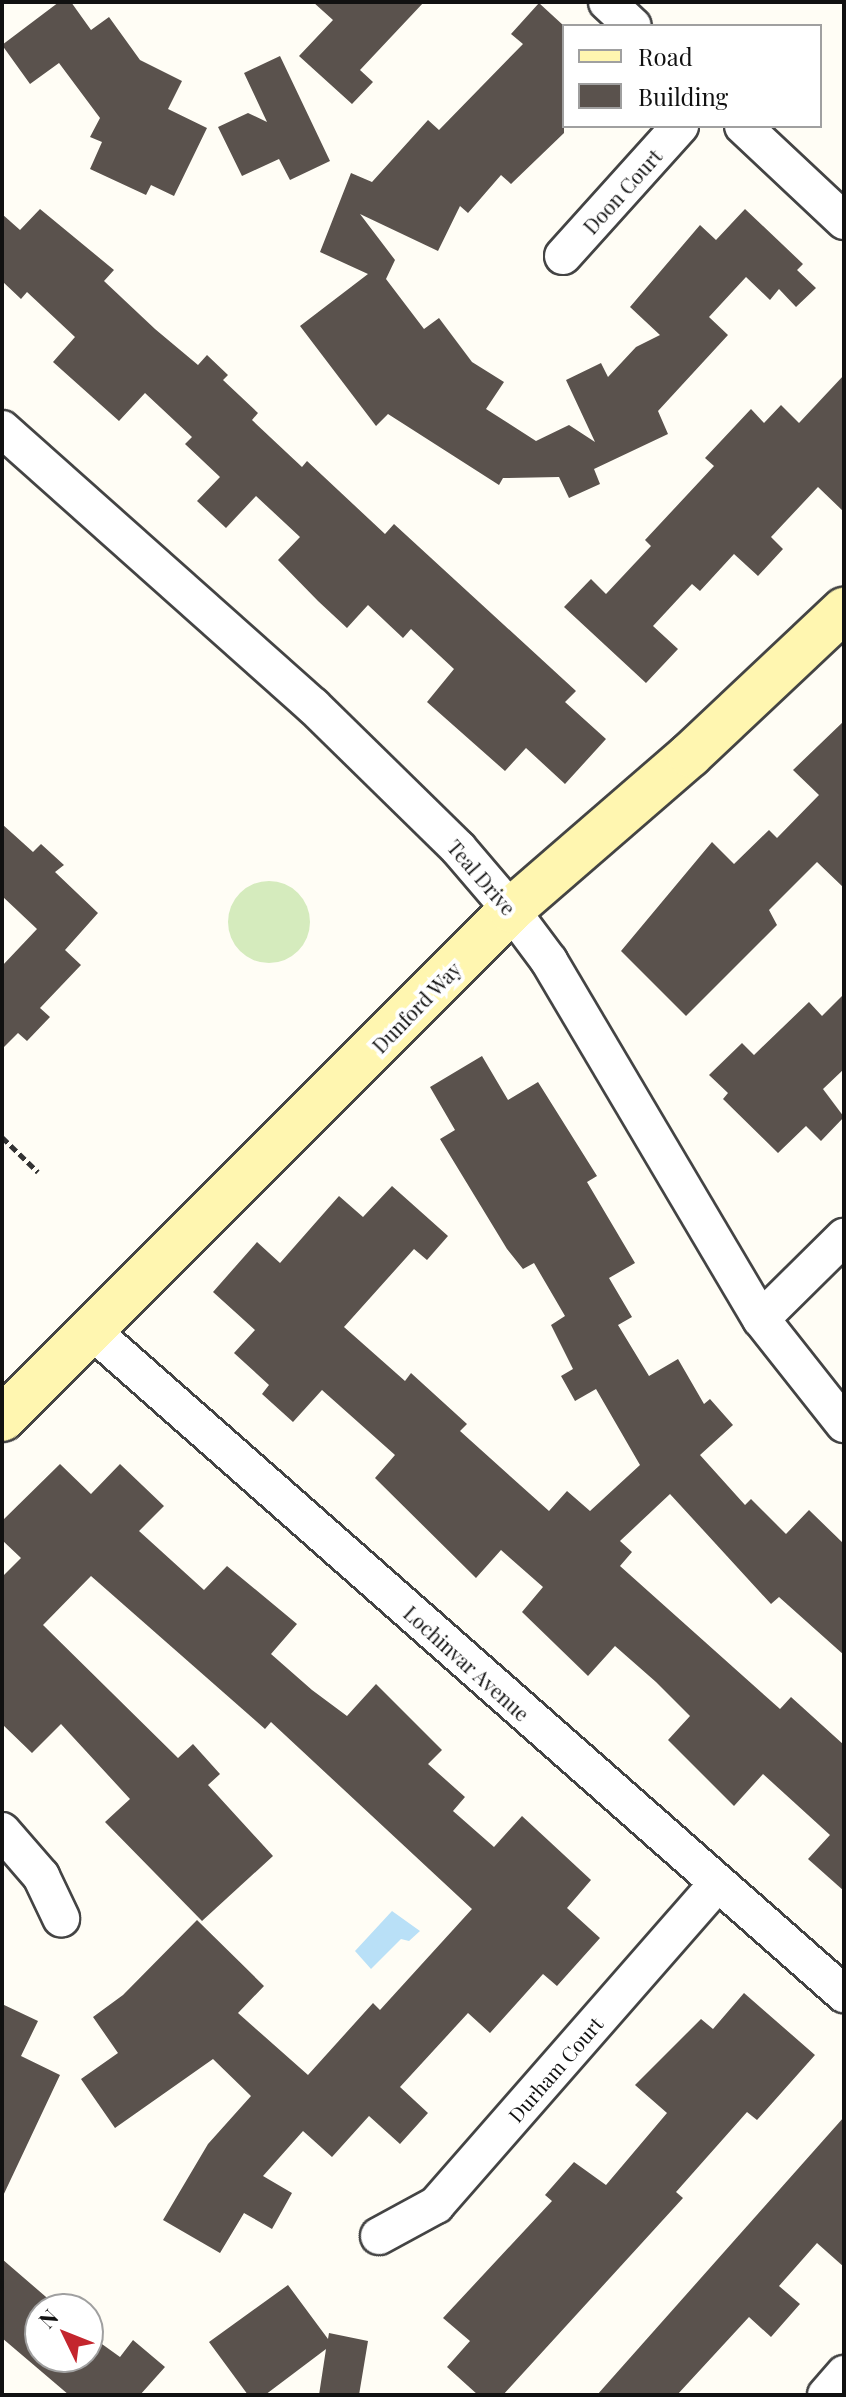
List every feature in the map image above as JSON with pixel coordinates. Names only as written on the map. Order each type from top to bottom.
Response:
[{"type":"street","points":[[607,2],[631,24]]},
{"type":"street","name":"Doon Court","points":[[563,256],[678,128]]},
{"type":"street","points":[[745,128],[844,221]]},
{"type":"street","name":"Teal Drive","points":[[2,429],[313,706],[458,848],[511,910],[549,961],[761,1319],[844,1424]]},
{"type":"street","name":"Dunford Way","points":[[2,1419],[511,910],[690,755],[844,610]]},
{"type":"street","points":[[761,1319],[844,1237]]},
{"type":"street","name":"Lochinvar Avenue","points":[[92,1331],[716,1885],[844,1994]]},
{"type":"street","points":[[2,1831],[41,1876],[61,1918]]},
{"type":"street","name":"Durham Court","points":[[379,2236],[436,2205],[716,1885]]},
{"type":"street","points":[[826,2395],[844,2374]]},
{"type":"path","points":[[2,1137],[38,1172]]},
{"type":"green space","points":[[269,881],[285,885],[298,893],[306,906],[310,922],[306,938],[298,951],[285,959],[269,963],[253,959],[240,951],[232,938],[228,922],[232,906],[240,893],[253,885]]},
{"type":"water","points":[[392,1911],[420,1931],[409,1941],[401,1939],[371,1969],[355,1951]]},
{"type":"building","points":[[59,2],[71,2],[91,30],[109,17],[140,60],[182,81],[168,109],[207,128],[174,196],[151,185],[146,195],[90,169],[102,142],[90,137],[100,118],[59,63],[30,84],[2,45]]},
{"type":"building","points":[[313,2],[424,2],[360,70],[373,82],[352,104],[299,56],[333,20]]},
{"type":"building","points":[[539,3],[562,24],[564,133],[511,184],[501,175],[468,213],[460,206],[438,251],[360,214],[395,260],[386,279],[424,329],[439,318],[472,362],[504,382],[486,409],[536,441],[569,425],[595,442],[566,380],[601,363],[608,377],[636,347],[660,335],[630,307],[700,225],[716,240],[745,209],[803,264],[797,270],[816,288],[796,307],[779,289],[770,300],[746,277],[709,317],[728,335],[658,411],[668,434],[594,469],[600,484],[569,498],[559,477],[503,478],[499,485],[388,414],[376,426],[300,326],[368,274],[320,252],[351,173],[372,182],[428,120],[439,130],[523,44],[511,34]]},
{"type":"building","points":[[280,56],[330,161],[290,180],[279,159],[242,176],[218,127],[248,113],[267,122],[244,73]]},
{"type":"building","points":[[40,209],[114,270],[104,281],[155,329],[198,365],[207,355],[228,375],[223,380],[258,413],[252,420],[302,467],[307,461],[385,534],[394,524],[576,691],[565,702],[606,739],[565,784],[526,748],[505,771],[427,702],[454,669],[411,629],[403,638],[368,605],[347,628],[318,601],[278,560],[300,537],[256,496],[226,528],[197,501],[220,477],[185,444],[192,437],[145,393],[119,421],[53,362],[75,337],[27,292],[21,299],[2,281],[2,214],[20,230]]},
{"type":"building","points":[[844,375],[844,512],[818,487],[771,537],[783,549],[758,576],[734,554],[700,591],[692,584],[653,626],[678,649],[646,683],[564,607],[591,579],[606,594],[651,546],[645,540],[714,466],[705,458],[751,409],[764,423],[781,405],[799,423]]},
{"type":"building","points":[[844,721],[844,888],[817,862],[769,910],[777,925],[686,1016],[621,951],[712,842],[734,864],[769,830],[777,838],[819,795],[793,770]]},
{"type":"building","points":[[2,824],[33,852],[41,844],[64,865],[55,872],[98,913],[65,950],[81,965],[40,1008],[50,1017],[27,1041],[18,1033],[2,1049],[2,966],[37,929],[2,896]]},
{"type":"building","points":[[844,994],[844,1069],[823,1089],[844,1117],[821,1141],[806,1126],[778,1153],[723,1099],[728,1093],[709,1075],[742,1043],[754,1055],[809,1002],[822,1016]]},
{"type":"building","points":[[482,1056],[508,1100],[538,1082],[597,1176],[587,1182],[635,1263],[609,1278],[632,1317],[618,1325],[649,1376],[678,1359],[704,1404],[710,1399],[733,1425],[700,1455],[745,1505],[751,1499],[786,1534],[809,1510],[844,1544],[844,1655],[779,1597],[771,1604],[670,1494],[620,1541],[632,1552],[620,1566],[780,1709],[791,1697],[844,1745],[844,1891],[808,1859],[830,1835],[763,1774],[734,1806],[668,1740],[690,1716],[656,1682],[615,1646],[588,1676],[522,1612],[543,1587],[501,1550],[476,1578],[375,1478],[395,1455],[322,1390],[293,1422],[262,1394],[269,1385],[234,1353],[255,1330],[213,1292],[257,1242],[280,1263],[339,1196],[363,1217],[392,1186],[448,1236],[427,1260],[414,1249],[344,1327],[405,1381],[411,1373],[467,1424],[460,1431],[549,1511],[567,1491],[590,1511],[640,1465],[596,1389],[575,1401],[561,1376],[573,1369],[551,1325],[565,1316],[534,1263],[523,1269],[507,1249],[440,1139],[455,1130],[430,1087]]},
{"type":"building","points":[[60,1464],[91,1494],[120,1464],[164,1506],[139,1531],[204,1590],[227,1566],[297,1624],[271,1654],[347,1716],[376,1684],[442,1750],[428,1764],[465,1797],[453,1811],[494,1847],[522,1816],[591,1880],[567,1908],[600,1938],[557,1986],[543,1974],[490,2033],[468,2013],[400,2087],[428,2113],[400,2144],[369,2116],[332,2157],[303,2131],[263,2176],[292,2193],[272,2229],[244,2213],[220,2253],[163,2220],[208,2144],[251,2096],[213,2059],[115,2128],[81,2079],[118,2053],[93,2017],[123,1995],[197,1920],[264,1986],[238,2013],[308,2075],[373,2003],[380,2010],[472,1909],[271,1722],[265,1729],[91,1576],[43,1625],[178,1758],[193,1744],[220,1774],[208,1785],[273,1856],[202,1921],[105,1822],[130,1799],[61,1724],[32,1753],[2,1724],[2,1577],[21,1558],[2,1540],[2,1521]]},
{"type":"building","points":[[744,1993],[815,2055],[757,2120],[747,2112],[676,2192],[683,2198],[503,2395],[478,2395],[447,2367],[470,2341],[443,2318],[552,2201],[545,2195],[574,2162],[606,2185],[667,2113],[635,2085],[701,2019],[713,2029]]},
{"type":"building","points":[[2,2004],[38,2021],[21,2056],[60,2075],[2,2198]]},
{"type":"building","points":[[844,2117],[844,2267],[817,2243],[779,2286],[800,2304],[771,2337],[749,2317],[677,2395],[597,2395]]},
{"type":"building","points":[[2,2259],[41,2293],[24,2293],[24,2357],[2,2338]]},
{"type":"building","points":[[288,2285],[328,2339],[329,2333],[368,2341],[359,2395],[319,2395],[326,2349],[265,2395],[248,2395],[209,2342]]},
{"type":"building","points":[[133,2340],[165,2367],[140,2395],[69,2395],[43,2373],[104,2373],[104,2346],[120,2357]]}]
